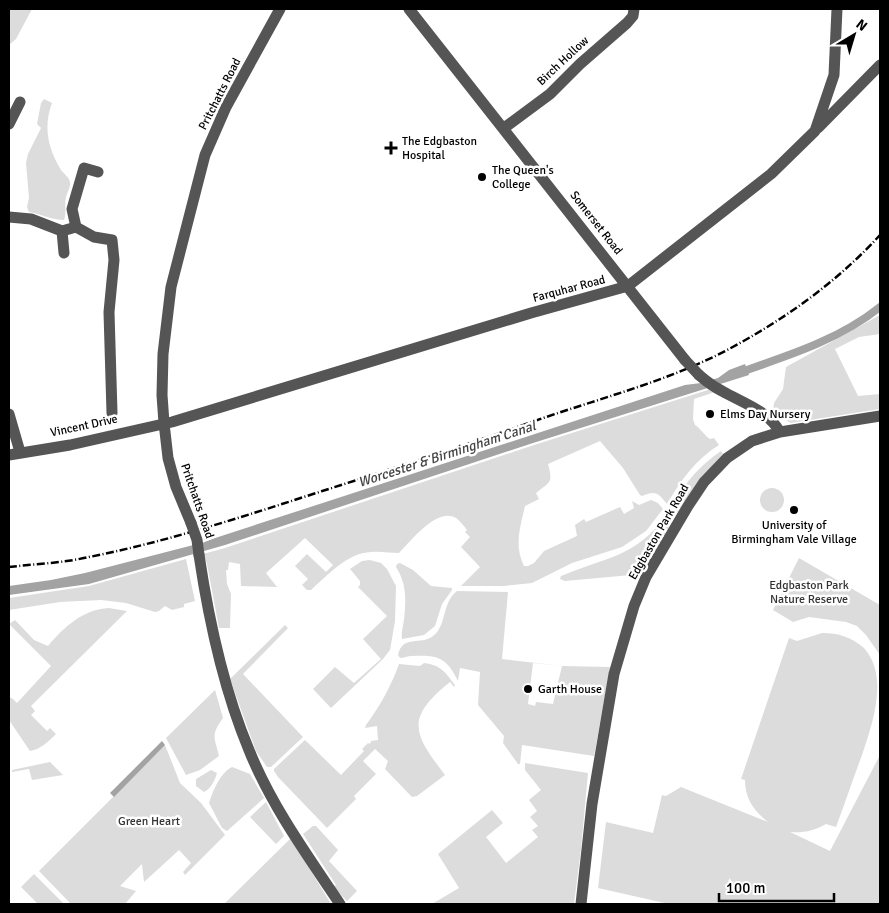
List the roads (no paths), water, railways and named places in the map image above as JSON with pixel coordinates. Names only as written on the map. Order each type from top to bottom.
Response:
[{"type":"street","name":"Pritchatts Road","points":[[280,9],[226,107],[205,155],[171,287],[163,354],[162,395],[168,458],[176,487],[197,540],[215,645],[225,683],[249,751],[288,826],[340,904]]},
{"type":"street","name":"Somerset Road","points":[[409,9],[685,360],[701,377],[722,392],[757,409],[772,420],[780,432]]},
{"type":"street","name":"Birch Hollow","points":[[504,128],[550,94],[580,64],[627,23],[633,16],[634,9]]},
{"type":"street","name":"Farquhar Road","points":[[164,423],[628,286],[771,174],[815,131],[834,75],[837,9]]},
{"type":"street","points":[[815,131],[880,65]]},
{"type":"street","points":[[9,124],[20,102]]},
{"type":"street","points":[[76,228],[72,209],[84,168],[98,172]]},
{"type":"street","points":[[9,217],[31,219],[62,232],[76,228],[94,237],[112,240],[114,260],[109,312],[112,413]]},
{"type":"street","points":[[62,232],[64,253]]},
{"type":"street","points":[[9,414],[15,453]]},
{"type":"street","name":"Edgbaston Park Road","points":[[581,904],[592,804],[614,674],[634,606],[646,577],[688,506],[704,482],[727,458],[752,442],[780,432],[880,416]]},
{"type":"street","name":"Vincent Drive","points":[[15,453],[70,444],[164,423]]},
{"type":"waterway","name":"Worcester & Birmingham Canal","points":[[738,373],[830,338],[864,319],[880,307]]},
{"type":"railway","points":[[9,567],[79,559],[202,529],[656,381],[729,349],[790,312],[828,284],[880,235]]},
{"type":"place","name":"The Edgbaston Hospital","points":[[391,148]]},
{"type":"place","name":"The Queen's College","points":[[482,177]]},
{"type":"place","name":"Elms Day Nursery","points":[[710,414]]},
{"type":"place","name":"University of Birmingham Vale Village","points":[[794,510]]},
{"type":"place","name":"Garth House","points":[[528,689]]},
{"type":"park label","name":"Edgbaston Park Nature Reserve","points":[[809,592]]},
{"type":"park label","name":"Green Heart","points":[[149,821]]}]
